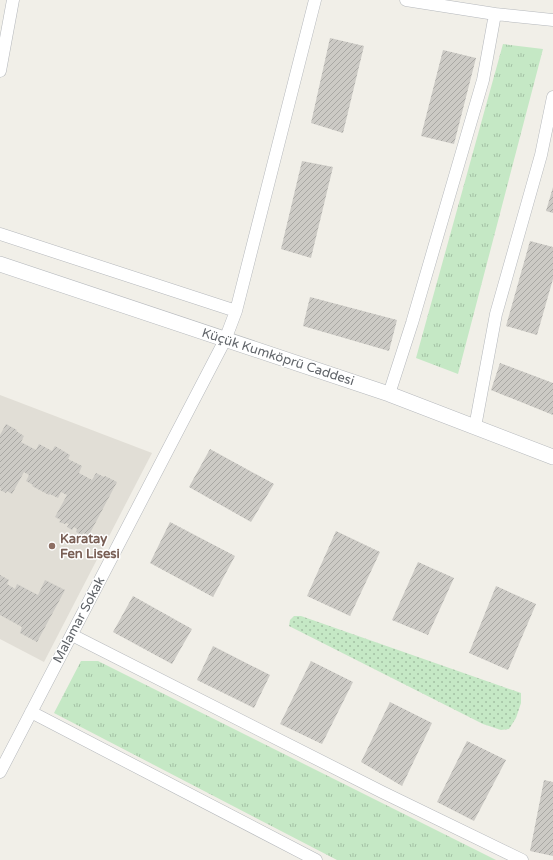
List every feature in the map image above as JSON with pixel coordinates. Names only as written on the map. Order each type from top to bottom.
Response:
[{"type":"street","points":[[0,71],[13,0]]},
{"type":"street","name":"Malamar Sokak","points":[[0,772],[226,340],[236,311],[315,0]]},
{"type":"street","points":[[406,0],[496,14],[553,20]]},
{"type":"street","points":[[389,394],[412,323],[483,80],[496,14]]},
{"type":"street","points":[[475,427],[496,314],[541,155],[553,99]]},
{"type":"street","points":[[0,234],[236,311]]},
{"type":"street","name":"Küçük Kumköprü Caddesi","points":[[0,264],[389,394],[553,457]]},
{"type":"street","points":[[72,635],[382,792],[522,860]]},
{"type":"street","points":[[31,712],[316,860]]},
{"type":"shaded area","name":"Karatay Fen Lisesi","points":[[0,395],[152,453],[44,662],[0,639]]},
{"type":"green space","points":[[503,44],[543,49],[458,374],[416,358]]},
{"type":"green space","points":[[294,616],[301,616],[521,693],[521,703],[516,718],[509,729],[501,730],[483,724],[289,626],[290,620]]},
{"type":"green space","points":[[81,661],[98,661],[496,860],[337,860],[54,713]]},
{"type":"building","points":[[330,38],[364,46],[343,133],[311,123]]},
{"type":"building","points":[[443,50],[476,58],[454,144],[421,136]]},
{"type":"building","points":[[302,161],[333,167],[311,258],[281,249]]},
{"type":"building","points":[[553,187],[553,213],[546,211]]},
{"type":"building","points":[[530,241],[553,247],[553,279],[537,335],[506,326]]},
{"type":"building","points":[[310,297],[397,320],[389,351],[303,326]]},
{"type":"building","points":[[500,363],[553,383],[553,415],[491,390]]},
{"type":"building","points":[[6,424],[24,436],[21,442],[36,450],[39,444],[52,451],[55,446],[70,455],[68,459],[82,466],[79,473],[92,480],[96,473],[117,482],[89,535],[83,533],[82,535],[76,532],[77,529],[74,527],[72,530],[67,527],[69,524],[59,522],[61,520],[55,517],[67,495],[61,492],[58,498],[32,486],[33,485],[26,481],[29,475],[24,472],[12,494],[7,491],[6,493],[0,490],[0,435]]},
{"type":"building","points":[[210,449],[274,484],[251,522],[189,487]]},
{"type":"building","points":[[170,522],[235,556],[213,597],[150,563]]},
{"type":"building","points":[[336,531],[380,552],[350,616],[307,596]]},
{"type":"building","points":[[418,562],[454,578],[428,635],[392,620]]},
{"type":"building","points":[[0,575],[9,580],[7,584],[15,589],[17,584],[38,595],[45,580],[65,590],[37,642],[20,633],[22,627],[0,615]]},
{"type":"building","points":[[496,586],[536,604],[508,670],[469,653]]},
{"type":"building","points":[[133,596],[192,629],[172,664],[113,632]]},
{"type":"building","points":[[213,646],[270,675],[254,708],[197,680]]},
{"type":"building","points":[[311,661],[353,682],[322,744],[280,724]]},
{"type":"building","points":[[390,702],[432,723],[402,786],[361,762]]},
{"type":"building","points":[[467,741],[506,760],[474,821],[437,802]]},
{"type":"building","points":[[544,780],[553,782],[553,856],[530,851]]},
{"type":"place","name":"Karatay Fen Lisesi","points":[[52,546]]}]
